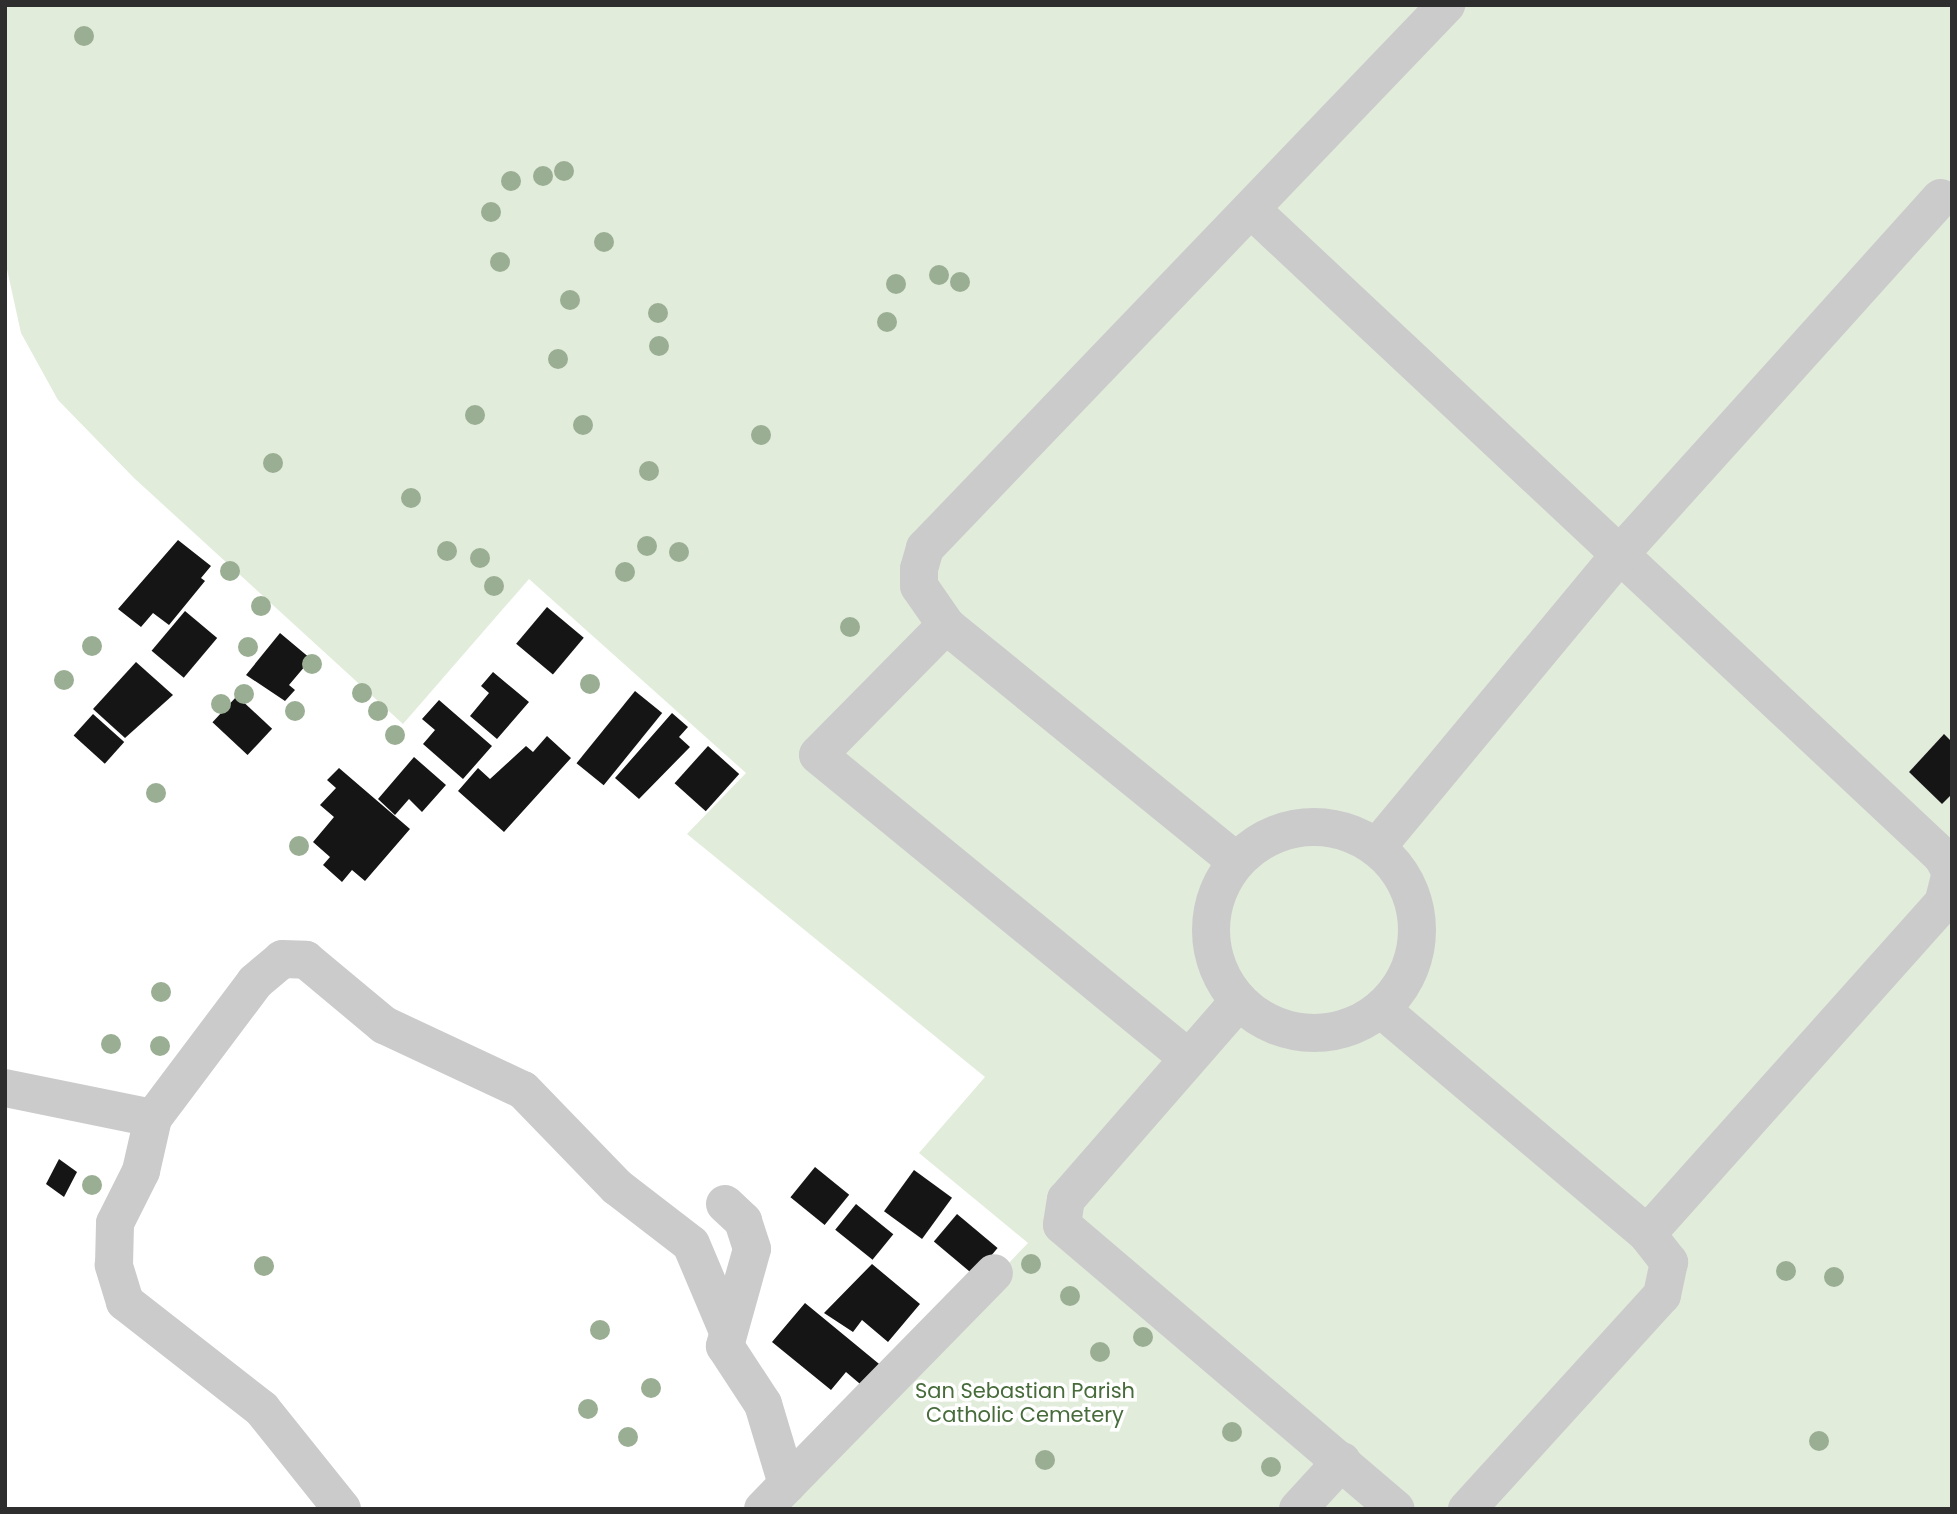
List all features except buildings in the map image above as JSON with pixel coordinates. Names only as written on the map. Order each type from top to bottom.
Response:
[{"type":"street","points":[[1236,861],[946,625],[919,586],[925,548],[1254,212],[1446,5]]},
{"type":"street","points":[[1377,847],[1620,554],[1940,198]]},
{"type":"street","points":[[1254,212],[1942,856],[1951,872],[1943,903],[1647,1234]]},
{"type":"street","points":[[946,625],[818,755],[1188,1058]]},
{"type":"street","points":[[1309,827],[1350,832],[1377,847],[1413,896],[1418,927],[1415,957],[1381,1009],[1354,1026],[1293,1031],[1239,1002],[1221,976],[1211,947],[1211,916],[1236,861],[1260,841],[1309,827]]},
{"type":"street","points":[[342,1509],[262,1409],[120,1294],[115,1223],[141,1171],[153,1118],[268,968],[292,956],[306,960],[384,1025],[533,1099],[617,1187],[691,1244],[726,1327]]},
{"type":"street","points":[[1239,1002],[1066,1199],[1062,1225],[1396,1509]]},
{"type":"street","points":[[1381,1009],[1647,1234],[1669,1262],[1662,1295],[1467,1509]]},
{"type":"street","points":[[5,1088],[153,1118]]},
{"type":"street","points":[[726,1204],[750,1232],[752,1249],[726,1327],[725,1346],[763,1404],[775,1496]]},
{"type":"street","points":[[775,1496],[994,1273]]},
{"type":"street","points":[[1298,1509],[1342,1461]]},
{"type":"green space","name":"San Sebastian Parish Catholic Cemetery","points":[[5,5],[1952,5],[1952,742],[1943,735],[1909,772],[1942,803],[1952,794],[1952,1509],[775,1509],[1028,1243],[919,1153],[985,1077],[687,834],[746,773],[529,579],[403,724],[134,478],[58,400],[21,333],[5,260]]}]
